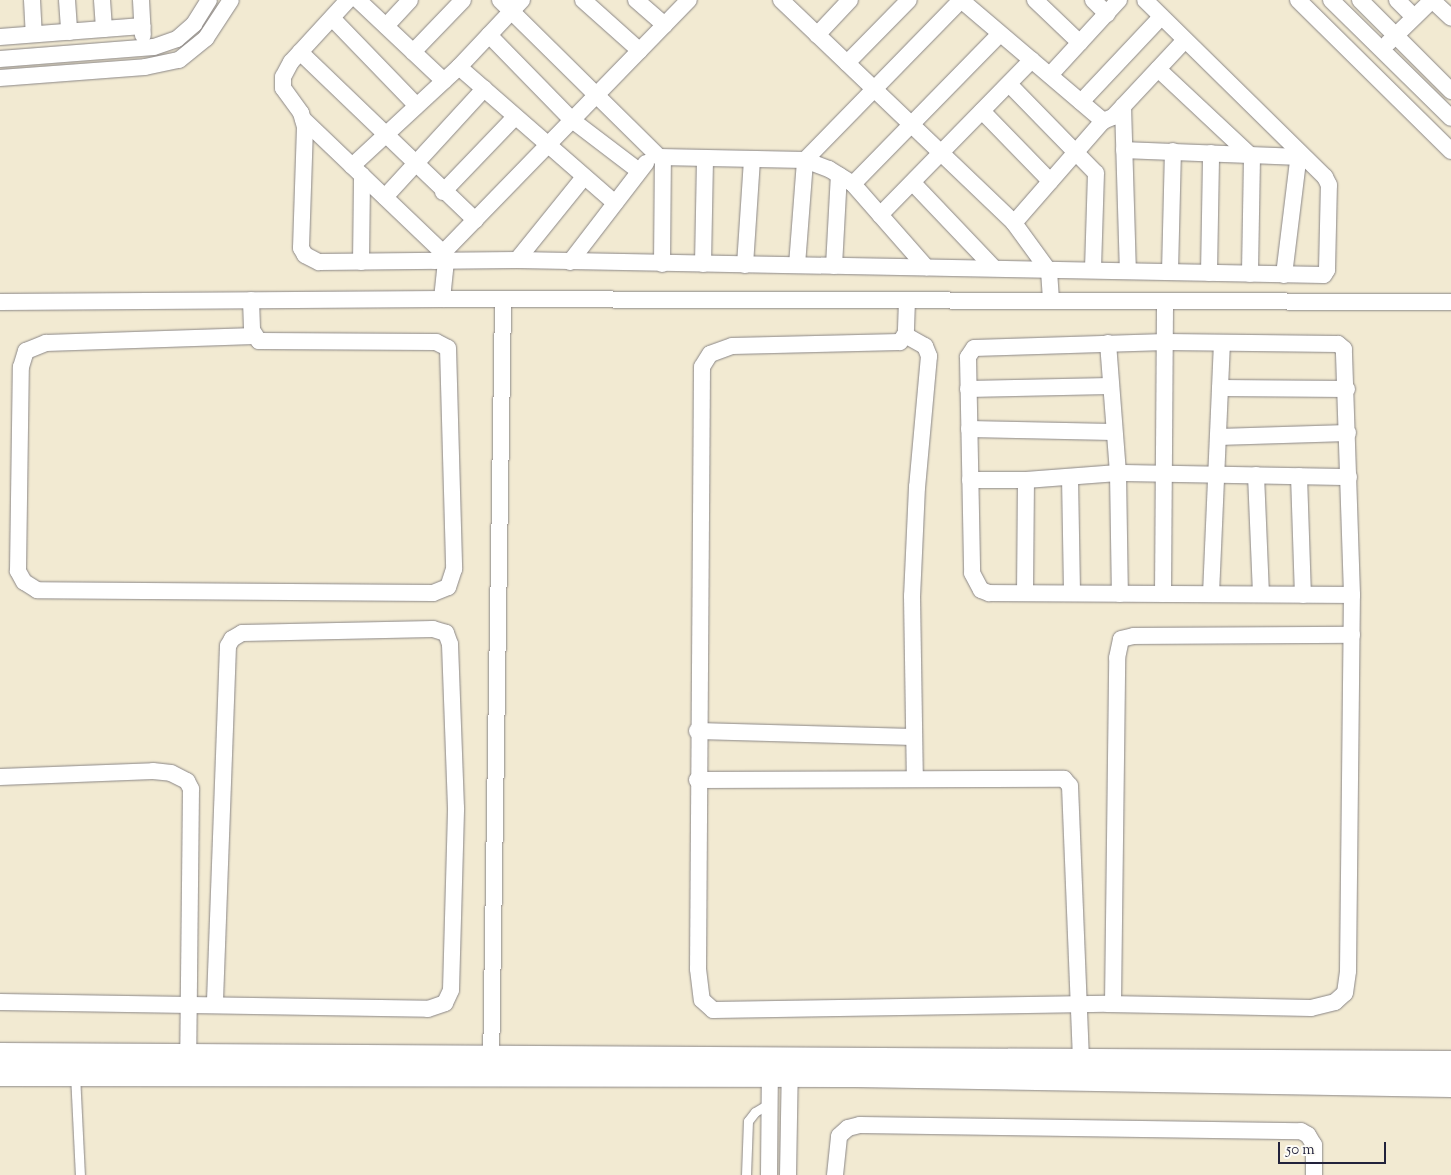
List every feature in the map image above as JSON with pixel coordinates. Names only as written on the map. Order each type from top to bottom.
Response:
[{"type":"street","points":[[32,0],[34,34]]},
{"type":"street","points":[[67,0],[69,32]]},
{"type":"street","points":[[102,0],[104,29]]},
{"type":"street","points":[[141,0],[145,67]]},
{"type":"street","points":[[0,59],[144,48],[177,39],[194,24],[209,0]]},
{"type":"street","points":[[0,78],[145,67],[179,60],[194,50],[206,38],[231,0]]},
{"type":"street","points":[[348,0],[300,52],[286,70],[283,83],[303,119],[385,197],[441,258],[442,298]]},
{"type":"street","points":[[358,0],[444,81]]},
{"type":"street","points":[[386,26],[410,0]]},
{"type":"street","points":[[413,52],[463,0]]},
{"type":"street","points":[[583,0],[640,51]]},
{"type":"street","points":[[636,0],[665,25]]},
{"type":"street","points":[[441,258],[474,220],[689,0]]},
{"type":"street","points":[[781,0],[1014,223],[1049,271],[1050,300]]},
{"type":"street","points":[[817,35],[850,0]]},
{"type":"street","points":[[847,63],[909,0]]},
{"type":"street","points":[[797,265],[805,160],[961,0],[1103,121],[1109,121],[1184,41]]},
{"type":"street","points":[[1035,0],[1080,43]]},
{"type":"street","points":[[1093,0],[1106,14]]},
{"type":"street","points":[[1050,75],[1119,0]]},
{"type":"street","points":[[303,119],[301,248],[305,255],[318,262],[441,258],[1322,276],[1327,270],[1329,185],[1184,41],[1146,0]]},
{"type":"street","points":[[1298,0],[1451,151]]},
{"type":"street","points":[[1331,0],[1451,118]]},
{"type":"street","points":[[1360,0],[1396,36],[1448,80]]},
{"type":"street","points":[[1397,0],[1414,17]]},
{"type":"street","points":[[1382,50],[1432,0],[1451,18]]},
{"type":"street","points":[[361,262],[357,170],[385,134],[459,67],[489,35],[511,4],[596,95],[658,156],[704,160],[805,160],[839,174],[853,184],[926,267]]},
{"type":"street","points":[[1081,102],[1161,16]]},
{"type":"street","points":[[332,18],[416,105]]},
{"type":"street","points":[[0,37],[142,26]]},
{"type":"street","points":[[853,184],[1000,34]]},
{"type":"street","points":[[489,35],[572,120],[640,171]]},
{"type":"street","points":[[300,52],[474,220]]},
{"type":"street","points":[[880,215],[1032,60]]},
{"type":"street","points":[[459,67],[514,117],[615,203]]},
{"type":"street","points":[[1158,69],[1252,157],[1250,274]]},
{"type":"street","points":[[1009,84],[1092,167],[1097,179],[1093,270]]},
{"type":"street","points":[[385,197],[484,89]]},
{"type":"street","points":[[1123,106],[1128,271]]},
{"type":"street","points":[[982,110],[1050,181]]},
{"type":"street","points":[[444,192],[514,117]]},
{"type":"street","points":[[1014,223],[1103,121]]},
{"type":"street","points":[[1124,150],[1211,152],[1252,157],[1299,154]]},
{"type":"street","points":[[1170,272],[1173,151]]},
{"type":"street","points":[[1209,273],[1211,152]]},
{"type":"street","points":[[1284,275],[1299,154]]},
{"type":"street","points":[[570,262],[640,171],[658,156]]},
{"type":"street","points":[[658,156],[662,264]]},
{"type":"street","points":[[703,264],[704,160]]},
{"type":"street","points":[[745,265],[752,160]]},
{"type":"street","points":[[834,266],[839,174]]},
{"type":"street","points":[[517,260],[584,177]]},
{"type":"street","points":[[913,183],[994,268]]},
{"type":"street","points":[[0,302],[442,298],[1451,302]]},
{"type":"street","points":[[490,1066],[502,299]]},
{"type":"street","points":[[251,300],[254,336],[259,341],[436,342],[448,348],[454,569],[448,587],[433,593],[38,590],[24,582],[18,571],[22,367],[26,351],[46,343],[254,336]]},
{"type":"street","points":[[907,300],[905,335],[896,342],[732,346],[718,349],[704,361],[697,780],[699,987],[702,1000],[713,1010],[1080,1004],[1311,1008],[1341,998],[1348,971],[1352,635],[1352,595],[1346,354],[1338,344],[1108,342],[978,346],[968,357],[970,480],[975,584],[989,593],[1352,595]]},
{"type":"street","points":[[1163,594],[1165,301]]},
{"type":"street","points":[[905,335],[925,346],[929,356],[917,487],[912,596],[915,779]]},
{"type":"street","points":[[1108,342],[1113,432],[1118,473],[1120,594]]},
{"type":"street","points":[[1211,594],[1222,344]]},
{"type":"street","points":[[968,389],[1110,386]]},
{"type":"street","points":[[1220,388],[1347,389]]},
{"type":"street","points":[[969,429],[1113,432]]},
{"type":"street","points":[[1218,437],[1348,433]]},
{"type":"street","points":[[970,480],[1026,480],[1118,473],[1349,476]]},
{"type":"street","points":[[1256,475],[1260,594]]},
{"type":"street","points":[[1300,476],[1304,595]]},
{"type":"street","points":[[1070,477],[1072,594]]},
{"type":"street","points":[[1025,593],[1026,480]]},
{"type":"street","points":[[0,1002],[215,1004],[428,1009],[445,1003],[451,990],[456,808],[450,644],[446,633],[433,629],[242,633],[232,639],[228,646],[215,1004]]},
{"type":"street","points":[[1113,1004],[1117,658],[1122,639],[1134,636],[1352,635]]},
{"type":"street","points":[[698,731],[914,737]]},
{"type":"street","points":[[0,777],[153,771],[171,773],[187,781],[191,789],[187,1004],[188,1056]]},
{"type":"street","points":[[697,780],[1057,778],[1069,782],[1081,1060]]},
{"type":"street","points":[[0,1055],[188,1056],[490,1066]]},
{"type":"street","points":[[0,1074],[490,1066],[780,1066],[1081,1060],[1451,1063]]},
{"type":"street","points":[[780,1066],[1451,1085]]},
{"type":"street","points":[[769,1175],[770,1103],[780,1066]]},
{"type":"street","points":[[780,1066],[788,1175]]},
{"type":"street","points":[[835,1175],[839,1136],[848,1128],[860,1125],[1301,1131],[1308,1135],[1314,1145],[1314,1175]]},
{"type":"lane","points":[[75,1074],[80,1175]]},
{"type":"lane","points":[[746,1175],[748,1120],[754,1112],[770,1103]]}]
